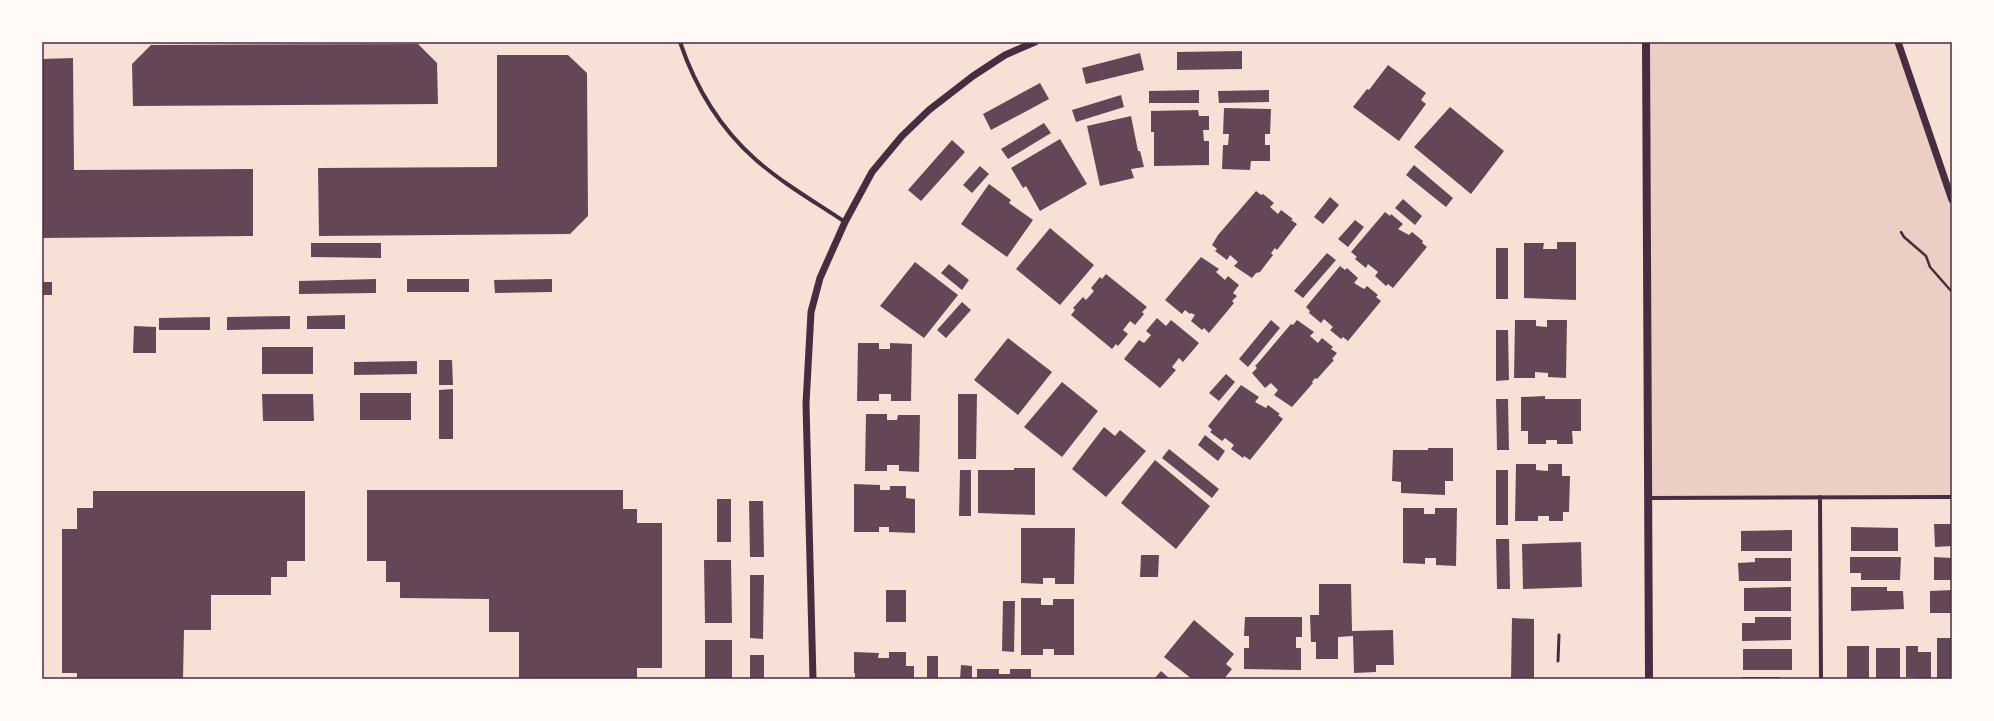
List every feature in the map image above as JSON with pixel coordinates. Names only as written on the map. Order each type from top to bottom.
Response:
[{"type":"main road","points":[[1646,42],[1649,679]]},
{"type":"street","points":[[680,42],[691,72],[704,95],[720,120],[740,145],[771,172],[845,222]]},
{"type":"street","points":[[813,679],[806,404],[812,312],[820,278],[845,222],[872,172],[902,136],[929,110],[986,68],[1005,55],[1035,42]]},
{"type":"street","points":[[1898,42],[1952,200]]},
{"type":"street","points":[[1820,497],[1821,679]]},
{"type":"street","points":[[1648,498],[1952,497]]},
{"type":"lane","points":[[1558,661],[1559,635]]},
{"type":"path","points":[[1901,232],[1904,237],[1926,256],[1930,267],[1952,292]]},
{"type":"shaded area","points":[[1646,42],[1898,42],[1952,198],[1952,497],[1648,498]]},
{"type":"building","points":[[418,44],[437,63],[438,104],[133,106],[132,64],[151,45]]},
{"type":"building","points":[[1242,51],[1242,69],[1177,70],[1177,52]]},
{"type":"building","points":[[1140,53],[1144,70],[1086,84],[1082,68]]},
{"type":"building","points":[[497,55],[568,55],[587,73],[588,216],[570,234],[319,236],[318,168],[497,167]]},
{"type":"building","points":[[73,58],[74,170],[253,169],[253,236],[42,238],[42,59]]},
{"type":"building","points":[[1388,65],[1426,93],[1421,100],[1426,104],[1399,141],[1353,107],[1367,89],[1369,90]]},
{"type":"building","points":[[1040,83],[1049,99],[991,130],[983,114]]},
{"type":"building","points":[[1199,90],[1199,103],[1149,103],[1149,91]]},
{"type":"building","points":[[1269,90],[1269,102],[1219,103],[1218,91]]},
{"type":"building","points":[[1121,95],[1124,107],[1076,122],[1072,110]]},
{"type":"building","points":[[1450,107],[1504,151],[1471,194],[1414,147]]},
{"type":"building","points":[[1224,108],[1271,109],[1270,134],[1265,134],[1265,145],[1270,145],[1270,161],[1251,161],[1250,170],[1222,169],[1223,145],[1228,145],[1229,134],[1223,134]]},
{"type":"building","points":[[1198,110],[1199,116],[1209,116],[1209,130],[1203,130],[1204,141],[1209,141],[1209,165],[1154,166],[1154,132],[1151,132],[1151,111]]},
{"type":"building","points":[[1131,116],[1138,151],[1140,151],[1144,167],[1131,169],[1134,178],[1100,186],[1087,126]]},
{"type":"building","points":[[1044,123],[1051,133],[1008,159],[1001,149]]},
{"type":"building","points":[[1060,139],[1087,184],[1040,211],[1026,186],[1023,188],[1011,168]]},
{"type":"building","points":[[952,140],[965,152],[921,201],[908,190]]},
{"type":"building","points":[[1414,165],[1453,198],[1446,207],[1406,175]]},
{"type":"building","points":[[980,166],[989,174],[972,193],[963,185]]},
{"type":"building","points":[[989,184],[1011,200],[1009,203],[1033,220],[1007,257],[961,224]]},
{"type":"building","points":[[1256,191],[1261,195],[1263,194],[1274,203],[1270,207],[1278,214],[1281,210],[1297,224],[1277,250],[1275,248],[1271,253],[1273,255],[1260,272],[1256,273],[1252,278],[1234,266],[1238,262],[1230,255],[1227,260],[1215,251],[1217,249],[1212,245],[1218,235]]},
{"type":"building","points":[[1330,197],[1339,205],[1323,224],[1314,217]]},
{"type":"building","points":[[1403,199],[1422,216],[1415,225],[1395,208]]},
{"type":"building","points":[[1385,212],[1390,216],[1391,214],[1403,224],[1398,229],[1409,235],[1412,232],[1423,241],[1422,243],[1427,247],[1393,288],[1388,284],[1386,286],[1375,276],[1378,272],[1368,264],[1366,268],[1355,259],[1357,257],[1351,252]]},
{"type":"building","points":[[1355,220],[1364,227],[1348,247],[1338,239]]},
{"type":"building","points":[[1050,228],[1094,265],[1060,305],[1016,269]]},
{"type":"building","points":[[1557,242],[1576,242],[1576,300],[1524,298],[1524,243],[1544,243],[1543,249],[1557,249]]},
{"type":"building","points":[[311,243],[381,243],[381,258],[311,257]]},
{"type":"building","points":[[1496,248],[1508,248],[1508,299],[1496,299]]},
{"type":"building","points":[[1327,253],[1336,260],[1303,298],[1294,291]]},
{"type":"building","points":[[1201,257],[1219,269],[1216,272],[1225,280],[1228,276],[1239,285],[1233,293],[1237,296],[1232,301],[1234,303],[1209,333],[1204,328],[1202,330],[1191,321],[1195,315],[1190,314],[1185,310],[1182,314],[1165,300]]},
{"type":"building","points":[[915,262],[958,295],[924,338],[880,306]]},
{"type":"building","points":[[949,264],[969,280],[962,290],[941,273]]},
{"type":"building","points":[[1340,266],[1345,270],[1347,268],[1358,278],[1354,283],[1364,289],[1367,286],[1378,295],[1376,297],[1381,301],[1348,341],[1343,337],[1341,339],[1330,330],[1333,327],[1324,319],[1321,323],[1309,313],[1310,311],[1306,307]]},
{"type":"building","points":[[1106,274],[1147,307],[1142,312],[1144,314],[1135,325],[1130,321],[1123,330],[1128,334],[1118,346],[1116,344],[1112,349],[1071,315],[1075,310],[1073,308],[1083,297],[1086,300],[1094,291],[1091,288],[1100,277],[1102,279]]},
{"type":"building","points":[[376,279],[376,293],[299,294],[299,281]]},
{"type":"building","points":[[407,279],[469,279],[469,292],[407,292]]},
{"type":"building","points":[[552,279],[552,292],[495,293],[494,280]]},
{"type":"building","points":[[42,282],[52,282],[52,295],[42,295]]},
{"type":"building","points":[[962,302],[971,310],[946,338],[937,330]]},
{"type":"building","points":[[345,315],[345,329],[307,329],[307,316]]},
{"type":"building","points":[[290,316],[290,329],[227,330],[227,317]]},
{"type":"building","points":[[210,317],[210,330],[159,330],[159,318]]},
{"type":"building","points":[[1157,318],[1166,326],[1171,320],[1199,343],[1183,362],[1179,358],[1172,367],[1176,370],[1160,388],[1124,359],[1139,340],[1144,343],[1151,335],[1146,331]]},
{"type":"building","points":[[1271,320],[1280,328],[1248,367],[1239,359]]},
{"type":"building","points":[[1297,320],[1314,332],[1310,336],[1318,343],[1322,338],[1333,347],[1331,349],[1337,353],[1332,359],[1334,360],[1317,379],[1315,378],[1312,382],[1313,383],[1292,407],[1274,395],[1278,390],[1271,383],[1265,388],[1252,373],[1257,368],[1255,366],[1291,324],[1293,325]]},
{"type":"building","points":[[1515,320],[1536,320],[1536,326],[1547,327],[1547,320],[1567,320],[1566,378],[1548,377],[1548,373],[1535,372],[1535,378],[1514,378]]},
{"type":"building","points":[[134,326],[156,327],[156,353],[133,353]]},
{"type":"building","points":[[1496,330],[1508,330],[1509,380],[1496,381]]},
{"type":"building","points":[[1008,338],[1052,372],[1018,415],[974,380]]},
{"type":"building","points":[[858,343],[879,343],[879,349],[890,349],[890,343],[912,344],[911,401],[891,401],[891,394],[879,394],[879,401],[857,401]]},
{"type":"building","points":[[262,347],[313,347],[313,374],[262,374]]},
{"type":"building","points":[[439,360],[452,360],[453,385],[439,385]]},
{"type":"building","points":[[417,361],[417,374],[354,375],[354,362]]},
{"type":"building","points":[[1226,374],[1235,382],[1219,401],[1209,393]]},
{"type":"building","points":[[1062,382],[1098,411],[1062,457],[1024,427]]},
{"type":"building","points":[[1241,385],[1259,397],[1255,402],[1266,408],[1268,405],[1280,414],[1278,415],[1283,419],[1250,460],[1244,456],[1243,458],[1231,449],[1234,445],[1225,438],[1222,441],[1210,432],[1212,430],[1208,426]]},
{"type":"building","points":[[453,389],[453,439],[439,439],[439,390]]},
{"type":"building","points":[[360,393],[411,393],[411,420],[360,420]]},
{"type":"building","points":[[262,394],[313,394],[314,421],[263,421]]},
{"type":"building","points":[[958,394],[977,394],[976,459],[958,459]]},
{"type":"building","points":[[1545,396],[1545,399],[1581,399],[1581,431],[1572,431],[1573,444],[1557,444],[1557,440],[1546,440],[1546,444],[1528,444],[1528,431],[1521,431],[1521,397]]},
{"type":"building","points":[[1496,399],[1508,399],[1509,450],[1497,450]]},
{"type":"building","points":[[866,414],[887,414],[887,420],[897,420],[898,415],[920,415],[919,472],[899,471],[899,465],[887,465],[887,471],[865,471]]},
{"type":"building","points":[[1104,427],[1115,436],[1120,430],[1146,451],[1106,497],[1072,469]]},
{"type":"building","points":[[1205,435],[1225,451],[1218,461],[1198,445]]},
{"type":"building","points":[[1428,448],[1453,448],[1453,481],[1445,481],[1445,495],[1401,493],[1401,482],[1392,481],[1393,450],[1428,450]]},
{"type":"building","points":[[1169,449],[1219,489],[1212,498],[1162,458]]},
{"type":"building","points":[[1155,460],[1210,506],[1176,549],[1121,503]]},
{"type":"building","points":[[1516,464],[1536,464],[1536,470],[1548,471],[1548,464],[1562,464],[1562,476],[1570,476],[1569,512],[1563,512],[1563,521],[1549,521],[1549,516],[1538,516],[1538,521],[1515,521]]},
{"type":"building","points":[[1014,468],[1035,468],[1035,515],[978,513],[978,470],[1014,470]]},
{"type":"building","points":[[960,470],[971,470],[971,516],[959,516]]},
{"type":"building","points":[[1496,470],[1508,470],[1508,525],[1496,525]]},
{"type":"building","points":[[854,484],[880,485],[880,490],[890,490],[890,486],[906,486],[906,498],[915,499],[915,533],[889,532],[889,527],[879,527],[879,532],[854,532]]},
{"type":"building","points":[[367,490],[623,490],[623,509],[637,509],[637,523],[662,523],[662,668],[637,668],[637,679],[519,679],[519,632],[489,632],[489,599],[400,598],[400,582],[386,582],[386,561],[367,561]]},
{"type":"building","points":[[93,491],[305,491],[305,561],[287,561],[287,577],[271,577],[271,595],[211,595],[211,630],[184,630],[183,679],[77,679],[77,673],[62,673],[62,529],[77,529],[77,508],[93,508]]},
{"type":"building","points":[[717,499],[731,499],[731,542],[717,542]]},
{"type":"building","points":[[749,501],[763,501],[764,557],[750,557]]},
{"type":"building","points":[[1403,508],[1424,508],[1424,514],[1435,514],[1435,508],[1457,508],[1456,566],[1436,565],[1436,558],[1425,558],[1425,564],[1403,563]]},
{"type":"building","points":[[1934,524],[1952,524],[1952,546],[1935,547]]},
{"type":"building","points":[[1851,527],[1898,528],[1898,551],[1851,551]]},
{"type":"building","points":[[1021,528],[1075,528],[1074,584],[1055,584],[1055,578],[1043,578],[1043,584],[1021,583]]},
{"type":"building","points":[[1792,530],[1792,551],[1741,551],[1741,531]]},
{"type":"building","points":[[1496,539],[1509,539],[1510,589],[1497,589]]},
{"type":"building","points":[[1581,542],[1582,587],[1523,589],[1522,544]]},
{"type":"building","points":[[1141,555],[1159,555],[1158,577],[1140,577]]},
{"type":"building","points":[[1850,557],[1901,557],[1900,580],[1861,580],[1861,573],[1850,573]]},
{"type":"building","points":[[1934,557],[1952,558],[1952,580],[1934,580]]},
{"type":"building","points":[[1755,558],[1791,558],[1791,581],[1739,581],[1738,563],[1755,562]]},
{"type":"building","points":[[704,560],[731,560],[732,623],[705,623]]},
{"type":"building","points":[[750,575],[764,575],[763,639],[750,638]]},
{"type":"building","points":[[1319,584],[1351,584],[1352,631],[1393,630],[1394,665],[1376,665],[1376,672],[1354,673],[1353,636],[1338,637],[1338,659],[1316,659],[1316,642],[1311,642],[1310,615],[1319,615]]},
{"type":"building","points":[[1791,587],[1791,611],[1744,611],[1744,588]]},
{"type":"building","points":[[1851,587],[1887,587],[1887,591],[1903,591],[1904,609],[1851,611]]},
{"type":"building","points":[[886,590],[906,590],[906,622],[886,622]]},
{"type":"building","points":[[1952,590],[1952,613],[1930,613],[1930,591]]},
{"type":"building","points":[[1021,598],[1041,598],[1041,605],[1053,605],[1053,599],[1074,599],[1074,655],[1054,655],[1054,649],[1043,649],[1043,655],[1021,655]]},
{"type":"building","points":[[1003,601],[1015,601],[1014,652],[1002,651]]},
{"type":"building","points":[[1245,617],[1302,617],[1302,637],[1296,637],[1296,648],[1301,648],[1301,670],[1244,669],[1244,648],[1249,648],[1249,636],[1244,636]]},
{"type":"building","points":[[1755,617],[1791,617],[1791,640],[1742,641],[1742,623],[1755,623]]},
{"type":"building","points":[[1512,618],[1534,619],[1534,678],[1511,678]]},
{"type":"building","points":[[1194,620],[1234,654],[1226,664],[1232,669],[1224,679],[1192,679],[1164,657]]},
{"type":"building","points":[[1937,638],[1952,638],[1952,679],[1937,679]]},
{"type":"building","points":[[705,640],[732,640],[732,679],[705,679]]},
{"type":"building","points":[[1847,646],[1869,646],[1869,679],[1847,679]]},
{"type":"building","points":[[1906,646],[1918,646],[1918,652],[1931,652],[1931,679],[1906,677]]},
{"type":"building","points":[[1876,648],[1900,648],[1900,679],[1876,679]]},
{"type":"building","points":[[1743,649],[1792,649],[1792,670],[1743,670]]},
{"type":"building","points":[[854,652],[879,653],[878,658],[889,658],[889,652],[906,652],[906,666],[914,666],[914,679],[855,679]]},
{"type":"building","points":[[750,655],[764,655],[764,679],[750,679]]},
{"type":"building","points":[[927,656],[938,656],[938,679],[927,679]]},
{"type":"building","points":[[961,665],[972,666],[972,679],[960,679]]},
{"type":"building","points":[[977,669],[999,669],[999,674],[1010,674],[1010,669],[1031,669],[1031,679],[977,679]]},
{"type":"building","points":[[1161,671],[1170,679],[1154,679]]},
{"type":"building","points":[[1742,677],[1780,677],[1780,679],[1742,679]]}]
